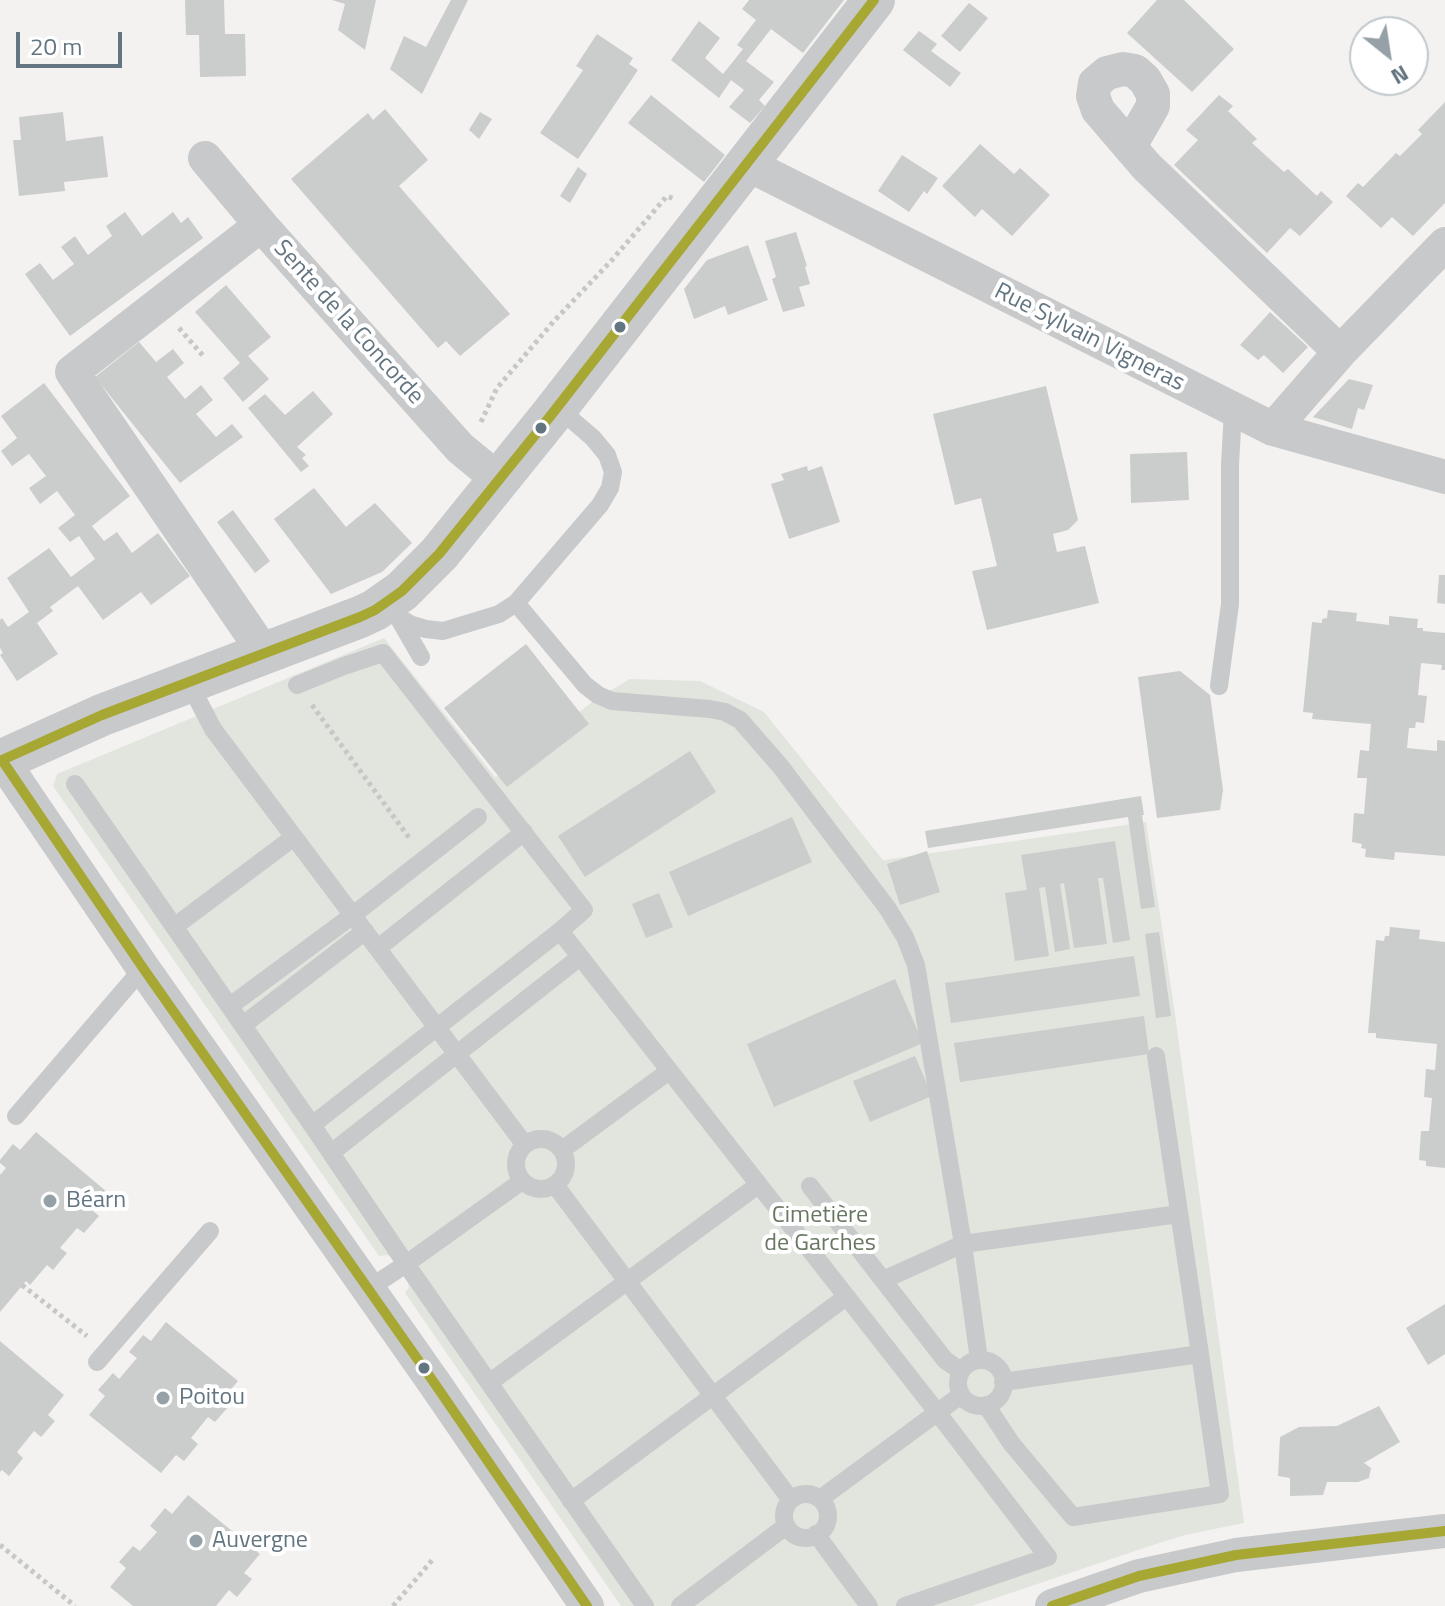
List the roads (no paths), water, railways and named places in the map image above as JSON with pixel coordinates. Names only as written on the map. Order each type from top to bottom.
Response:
[{"type":"street","points":[[587,1606],[1,761],[102,715],[188,681],[360,617],[393,610],[557,407],[874,0]]},
{"type":"street","points":[[1130,146],[1146,166],[1340,352]]},
{"type":"street","name":"Sente de la Concorde","points":[[205,158],[460,448],[499,480]]},
{"type":"street","name":"Rue Sylvain Vigneras","points":[[747,164],[1273,429],[1445,477]]},
{"type":"street","points":[[254,638],[72,372],[261,225]]},
{"type":"street","points":[[1273,429],[1340,352],[1445,244]]},
{"type":"street","points":[[1052,1606],[1139,1576],[1236,1555],[1445,1531]]},
{"type":"lane","points":[[393,610],[412,625],[443,631],[499,614],[516,603],[600,505],[610,488],[613,472],[607,455],[593,438],[557,407]]},
{"type":"lane","points":[[1219,686],[1230,604],[1233,410]]},
{"type":"lane","points":[[516,603],[585,685],[598,695],[612,701],[710,709],[740,720],[781,767],[888,909],[905,937],[916,965],[963,1244],[979,1360]]},
{"type":"lane","points":[[393,610],[421,657]]},
{"type":"lane","points":[[297,685],[383,653],[584,910],[312,1125]]},
{"type":"lane","points":[[188,681],[213,729],[525,1145]]},
{"type":"lane","points":[[75,784],[645,1606]]},
{"type":"lane","points":[[230,1006],[478,817]]},
{"type":"lane","points":[[378,948],[524,832]]},
{"type":"lane","points":[[174,927],[294,837]]},
{"type":"lane","points":[[243,1025],[365,931]]},
{"type":"lane","points":[[560,931],[1048,1557],[905,1606]]},
{"type":"lane","points":[[331,1153],[580,957]]},
{"type":"lane","points":[[16,1116],[143,968]]},
{"type":"lane","points":[[986,1405],[1011,1443],[1073,1517],[1220,1494],[1156,1056]]},
{"type":"lane","points":[[562,1150],[669,1071]]},
{"type":"lane","points":[[545,1139],[562,1150],[566,1169],[555,1185],[535,1189],[522,1181],[516,1166],[525,1145],[545,1139]]},
{"type":"lane","points":[[368,1289],[522,1181]]},
{"type":"lane","points":[[555,1185],[791,1500]]},
{"type":"lane","points":[[489,1383],[758,1185]]},
{"type":"lane","points":[[810,1186],[945,1360],[961,1371]]},
{"type":"lane","points":[[883,1280],[963,1244],[1179,1214]]},
{"type":"lane","points":[[102,1357],[210,1231]]},
{"type":"lane","points":[[571,1501],[846,1297]]},
{"type":"lane","points":[[1003,1382],[1200,1354]]},
{"type":"lane","points":[[979,1360],[997,1367],[1003,1390],[993,1402],[972,1405],[961,1395],[957,1383],[968,1363],[979,1360]]},
{"type":"lane","points":[[820,1499],[961,1395]]},
{"type":"lane","points":[[805,1494],[820,1499],[826,1509],[827,1521],[821,1531],[805,1538],[794,1534],[786,1526],[784,1512],[791,1500],[805,1494]]},
{"type":"lane","points":[[680,1606],[786,1526]]},
{"type":"lane","points":[[816,1534],[869,1606]]},
{"type":"place","name":"Béarn","points":[[50,1201]]},
{"type":"place","name":"Poitou","points":[[163,1398]]},
{"type":"place","name":"Auvergne","points":[[196,1541]]},
{"type":"park label","name":"Cimetière de Garches","points":[[820,1230]]}]
